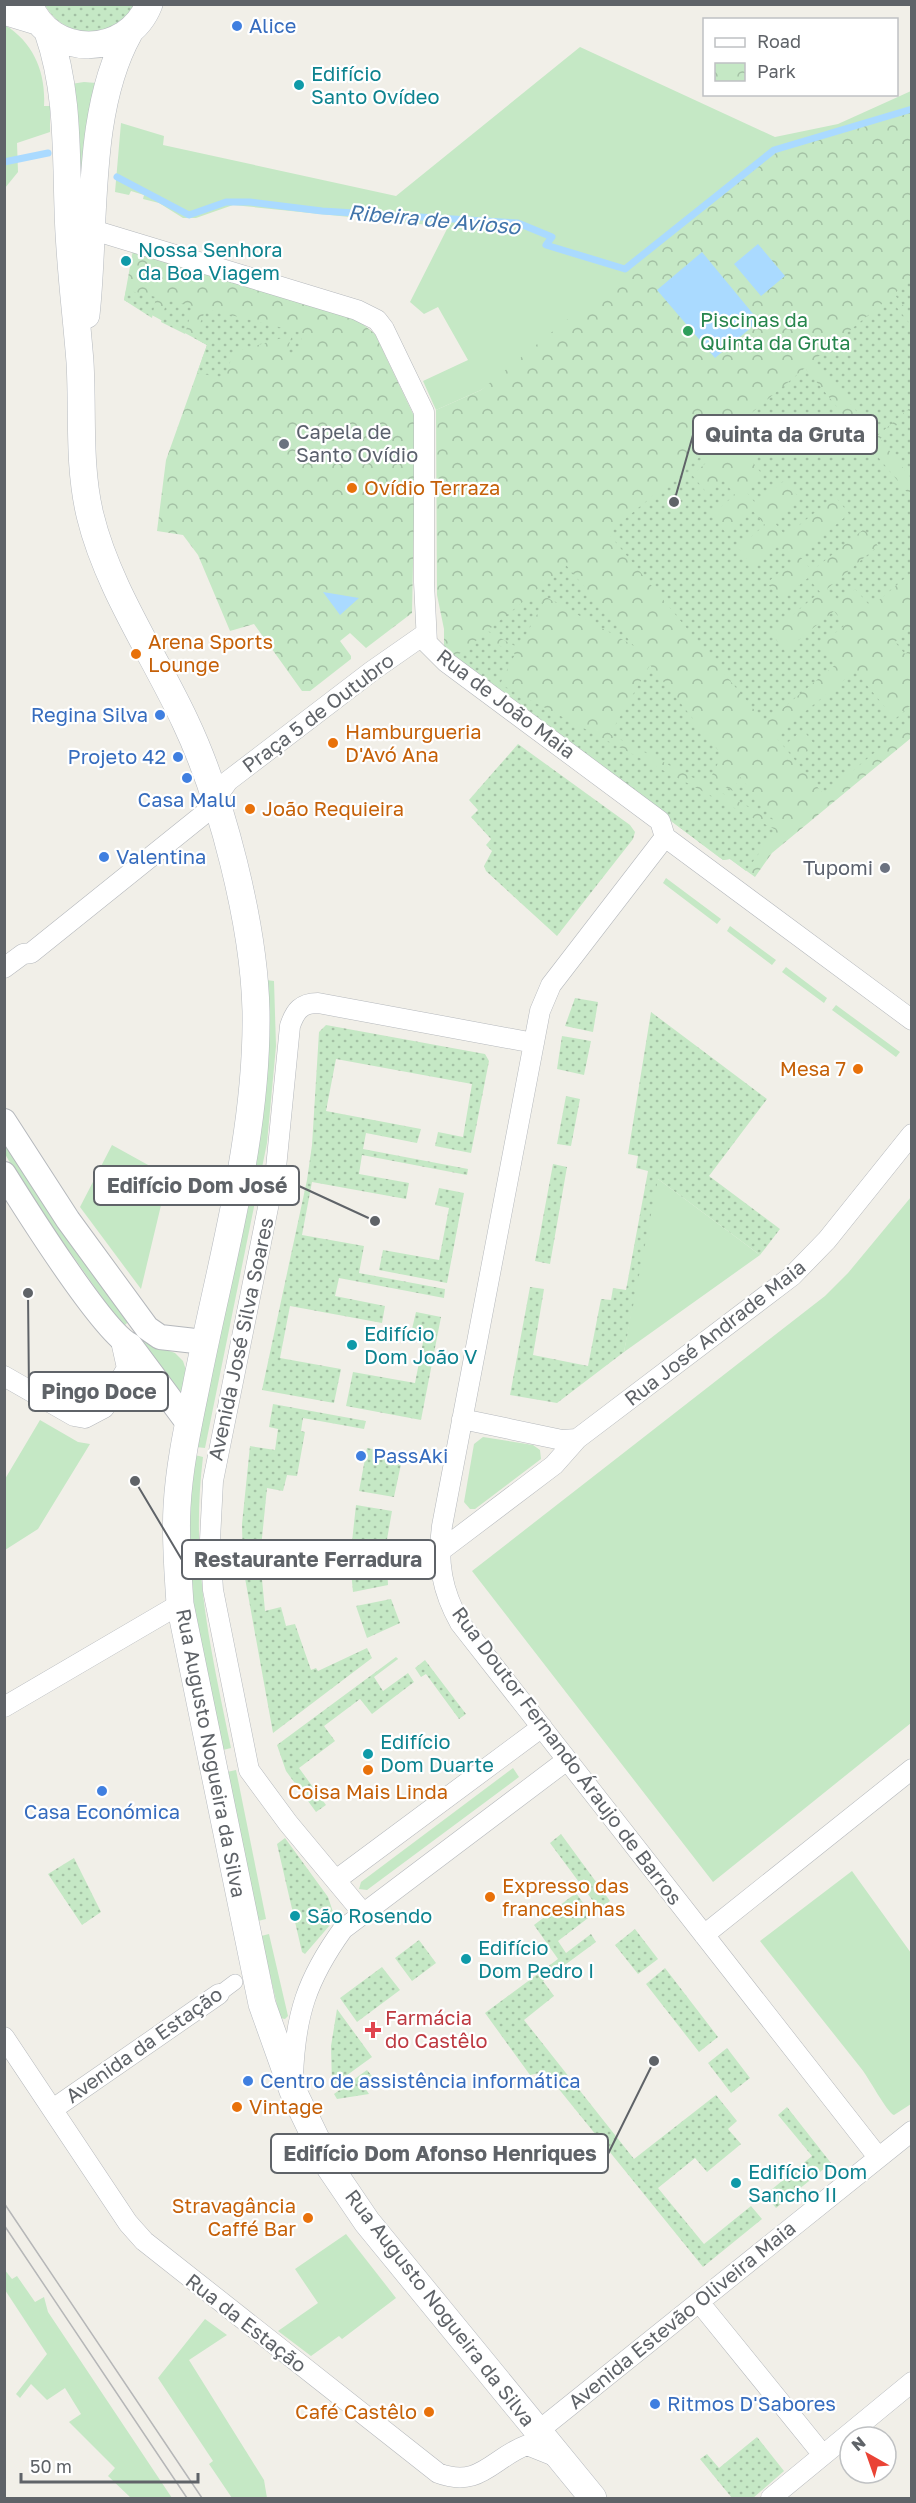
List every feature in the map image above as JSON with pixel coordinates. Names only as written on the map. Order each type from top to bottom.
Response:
[{"type":"main road","points":[[4,11],[38,19],[63,41],[86,46],[108,44],[144,16]]},
{"type":"main road","name":"Rua Augusto Nogueira da Silva","points":[[80,364],[92,271],[102,108],[116,56],[144,16]]},
{"type":"main road","name":"Rua Augusto Nogueira da Silva","points":[[38,19],[62,80],[69,259],[80,364],[84,482],[93,527],[114,578],[187,724],[216,798],[238,884],[251,959],[256,1012],[246,1139],[188,1424],[177,1504],[180,1604],[260,1995],[269,2029],[293,2091],[329,2166],[367,2222],[593,2499]]},
{"type":"street","name":"Rua de João Maia","points":[[93,230],[316,296],[357,310],[377,320],[384,329],[424,412],[425,634],[428,643],[446,662],[660,821],[665,837],[912,1020]]},
{"type":"street","name":"Praça 5 de Outubro","points":[[4,968],[23,954],[31,953],[204,814],[228,781],[372,671],[425,634]]},
{"type":"street","name":"Rua Doutor Fernando Áraujo de Barros","points":[[665,837],[551,985],[540,1011],[439,1552],[442,1584],[460,1623],[878,2157]]},
{"type":"street","name":"Avenida José Silva Soares","points":[[362,1912],[258,1784],[247,1763],[213,1590],[210,1540],[211,1499],[217,1455],[276,1168],[290,1026],[299,1008],[308,1003],[318,1003],[534,1043]]},
{"type":"street","points":[[4,1121],[68,1221],[147,1328],[160,1337],[204,1342]]},
{"type":"street","name":"Rua José Andrade Maia","points":[[439,1552],[554,1465],[577,1439],[792,1276],[827,1240],[912,1134]]},
{"type":"street","points":[[4,1174],[57,1254],[121,1341],[127,1368],[104,1408],[91,1417],[74,1416],[4,1376]]},
{"type":"street","points":[[121,1341],[130,1345],[188,1424]]},
{"type":"street","points":[[462,1419],[562,1440],[577,1439]]},
{"type":"street","points":[[4,1707],[180,1604]]},
{"type":"street","points":[[336,1880],[542,1727]]},
{"type":"street","points":[[293,2091],[294,2050],[303,1996],[320,1961],[343,1929],[362,1912],[567,1760]]},
{"type":"street","points":[[704,1935],[912,1769]]},
{"type":"street","name":"Avenida da Estação","points":[[53,2109],[236,1982]]},
{"type":"street","name":"Rua da Estação","points":[[4,2037],[128,2223],[144,2241],[438,2473],[458,2478],[478,2475],[517,2449],[527,2445],[560,2459]]},
{"type":"street","name":"Avenida Estevão Oliveira Maia","points":[[537,2432],[912,2131]]},
{"type":"street","points":[[699,2302],[824,2454]]},
{"type":"street","points":[[771,2499],[912,2382]]},
{"type":"green space","points":[[45,5],[135,5],[115,24],[90,31],[77,30],[65,25],[54,17]]},
{"type":"green space","points":[[5,25],[24,41],[36,60],[43,82],[44,106],[50,106],[50,132],[17,143],[18,172],[5,188]]},
{"type":"green space","points":[[580,47],[775,137],[838,124],[911,91],[911,116],[481,390],[436,410],[423,381],[468,360],[438,307],[424,314],[410,302],[448,227],[233,205],[196,218],[183,218],[159,203],[143,199],[144,195],[131,191],[129,195],[115,192],[121,123],[164,136],[163,145],[396,196]]},
{"type":"green space","points":[[96,83],[80,233],[71,84]]},
{"type":"green space","points":[[911,109],[911,738],[772,853],[755,877],[730,859],[723,860],[454,658],[444,648],[444,629],[437,595],[436,410],[481,390],[774,150]]},
{"type":"green space","points":[[133,250],[354,317],[375,334],[416,420],[412,613],[366,648],[350,633],[340,641],[351,659],[310,691],[302,691],[254,624],[230,631],[198,555],[183,535],[157,531],[166,460],[207,345],[124,300]]},
{"type":"green space","points":[[911,279],[911,315],[894,294]]},
{"type":"green space","points":[[126,290],[156,297],[152,318],[124,300]]},
{"type":"green space","points":[[889,298],[911,325],[911,407],[877,436],[814,360]]},
{"type":"green space","points":[[167,300],[193,306],[185,334],[161,322]]},
{"type":"green space","points":[[206,309],[299,332],[302,336],[300,349],[295,354],[286,355],[292,335],[234,352],[224,378],[197,373],[207,345],[194,338]]},
{"type":"green space","points":[[805,368],[911,497],[911,573],[871,607],[855,589],[838,603],[827,589],[878,546],[864,529],[812,571],[799,555],[849,514],[835,496],[786,536],[774,522],[800,499],[785,480],[756,504],[744,489],[762,474],[734,440],[718,453],[712,446]],"holes":[[[777,415],[796,439],[781,451],[762,428]]]},
{"type":"green space","points":[[911,413],[911,478],[880,439]]},
{"type":"green space","points":[[702,455],[707,462],[692,475],[707,493],[723,480],[735,495],[711,515],[726,533],[753,511],[765,525],[738,548],[753,566],[779,545],[792,561],[767,583],[781,600],[808,578],[820,592],[771,633],[785,651],[834,611],[845,625],[819,646],[835,665],[765,723],[608,533]]},
{"type":"green space","points":[[566,565],[634,646],[535,591]]},
{"type":"green space","points":[[530,596],[543,603],[519,648],[487,631]]},
{"type":"green space","points":[[911,628],[911,649],[905,654],[895,642]]},
{"type":"green space","points":[[482,636],[515,654],[500,684],[776,830],[746,871],[730,859],[723,860],[454,658]]},
{"type":"green space","points":[[650,665],[722,755],[710,779],[733,791],[740,777],[777,822],[610,734]]},
{"type":"green space","points":[[855,671],[895,719],[911,705],[911,722],[824,795],[775,736]],"holes":[[[803,730],[815,745],[801,757],[788,742]]]},
{"type":"green space","points":[[518,744],[630,825],[635,832],[633,839],[557,936],[486,871],[484,866],[492,851],[486,845],[491,839],[471,817],[478,810],[469,800]]},
{"type":"green space","points":[[666,878],[721,919],[717,924],[663,883]]},
{"type":"green space","points":[[730,926],[776,960],[772,965],[727,931]]},
{"type":"green space","points":[[786,967],[827,998],[824,1003],[782,972]]},
{"type":"green space","points":[[266,980],[274,981],[276,1046],[267,1143],[205,1448],[196,1447]]},
{"type":"green space","points":[[575,998],[598,1002],[593,1032],[565,1026]]},
{"type":"green space","points":[[836,1005],[900,1052],[896,1057],[832,1010]]},
{"type":"green space","points":[[651,1012],[767,1099],[709,1176],[780,1229],[760,1255],[658,1179],[624,1352],[557,1403],[510,1395],[530,1287],[544,1289],[533,1355],[588,1366],[601,1299],[611,1300],[613,1288],[626,1290],[648,1171],[636,1168],[638,1156],[628,1154]]},
{"type":"green space","points":[[326,1025],[485,1054],[489,1061],[471,1153],[435,1146],[438,1132],[463,1137],[472,1084],[336,1059],[326,1111],[421,1129],[417,1143],[366,1133],[363,1149],[468,1169],[467,1175],[362,1155],[359,1174],[409,1183],[406,1199],[312,1182],[302,1235],[364,1246],[359,1273],[445,1289],[444,1298],[339,1278],[335,1296],[385,1306],[382,1323],[290,1306],[280,1358],[341,1369],[334,1403],[262,1390],[307,1180],[312,1145],[319,1032]]},
{"type":"green space","points":[[562,1036],[591,1041],[584,1075],[557,1069]]},
{"type":"green space","points":[[566,1096],[580,1099],[571,1146],[557,1144]]},
{"type":"green space","points":[[5,1142],[129,1321],[123,1327],[26,1190],[5,1154]]},
{"type":"green space","points":[[112,1145],[168,1176],[141,1289],[80,1207]]},
{"type":"green space","points":[[553,1164],[567,1167],[550,1264],[535,1261]]},
{"type":"green space","points":[[658,1179],[760,1255],[624,1352],[655,1181]]},
{"type":"green space","points":[[439,1188],[464,1193],[447,1283],[379,1270],[383,1250],[439,1260],[449,1208],[435,1205]]},
{"type":"green space","points":[[911,1197],[911,1723],[713,1882],[472,1571],[825,1296],[848,1273]]},
{"type":"green space","points":[[416,1312],[441,1317],[421,1420],[346,1406],[353,1372],[415,1383],[425,1332],[412,1329]]},
{"type":"green space","points":[[136,1331],[150,1344],[175,1353],[183,1361],[186,1370],[180,1401],[129,1335]]},
{"type":"green space","points":[[273,1404],[366,1421],[364,1429],[303,1418],[301,1431],[305,1432],[297,1476],[287,1475],[283,1491],[267,1488],[260,1558],[265,1611],[281,1607],[286,1626],[295,1624],[311,1670],[316,1668],[318,1671],[367,1648],[372,1658],[273,1733],[243,1567],[242,1524],[250,1446],[275,1450],[278,1429],[269,1427]]},
{"type":"green space","points":[[40,1420],[78,1442],[90,1444],[38,1529],[5,1550],[5,1479]]},
{"type":"green space","points":[[483,1437],[533,1445],[540,1450],[541,1459],[475,1509],[470,1509],[464,1502],[474,1444]]},
{"type":"green space","points":[[367,1448],[403,1455],[394,1497],[359,1491]]},
{"type":"green space","points":[[195,1455],[203,1457],[199,1533],[204,1604],[231,1748],[223,1750],[193,1602],[189,1517]]},
{"type":"green space","points":[[356,1505],[392,1511],[386,1545],[388,1585],[353,1592],[350,1560]]},
{"type":"green space","points":[[391,1599],[400,1623],[367,1638],[356,1606]]},
{"type":"green space","points":[[396,1657],[398,1659],[374,1677],[383,1691],[408,1673],[414,1682],[372,1714],[360,1699],[324,1726],[335,1741],[299,1768],[326,1805],[316,1812],[286,1771],[277,1745]]},
{"type":"green space","points":[[425,1660],[466,1714],[459,1719],[426,1674],[421,1677],[415,1668]]},
{"type":"green space","points":[[513,1768],[519,1777],[367,1890],[359,1889],[361,1882]]},
{"type":"green space","points":[[236,1770],[266,1919],[258,1921],[227,1772]]},
{"type":"green space","points":[[561,1834],[610,1901],[599,1909],[550,1843]]},
{"type":"green space","points":[[285,1838],[328,1897],[333,1912],[330,1925],[305,1954],[302,1952],[277,1844]]},
{"type":"green space","points":[[74,1858],[101,1912],[82,1925],[48,1874]]},
{"type":"green space","points":[[852,1871],[911,1953],[911,2104],[894,2115],[860,2067],[760,1941]]},
{"type":"green space","points":[[576,1893],[592,1915],[558,1941],[566,1953],[591,1934],[596,1942],[543,1981],[554,1996],[524,2020],[634,2159],[716,2095],[737,2121],[728,2129],[741,2144],[707,2172],[695,2158],[658,2188],[704,2244],[751,2206],[762,2219],[703,2267],[545,2072],[530,2075],[485,2013],[558,1959],[534,1925]]},
{"type":"green space","points":[[635,1929],[658,1959],[638,1974],[615,1945]]},
{"type":"green space","points":[[269,1934],[288,2016],[285,2019],[280,2018],[261,1936]]},
{"type":"green space","points":[[419,1940],[436,1963],[412,1981],[395,1958]]},
{"type":"green space","points":[[382,1967],[400,1990],[357,2022],[340,1998]]},
{"type":"green space","points":[[665,1968],[718,2037],[699,2052],[646,1984]]},
{"type":"green space","points":[[337,2009],[372,2057],[332,2086],[331,2046]]},
{"type":"green space","points":[[727,2048],[750,2078],[731,2093],[708,2063]]},
{"type":"green space","points":[[367,2070],[376,2081],[365,2088],[369,2094],[337,2099],[334,2094]]},
{"type":"green space","points":[[787,2107],[831,2163],[776,2208],[765,2195],[812,2156],[778,2115]]},
{"type":"green space","points":[[346,2234],[396,2298],[342,2339],[339,2336],[311,2356],[278,2331],[318,2303],[295,2269]]},
{"type":"green space","points":[[4,2269],[12,2279],[17,2276],[35,2302],[44,2297],[48,2312],[172,2498],[131,2498],[108,2476],[115,2468],[69,2422],[81,2414],[65,2388],[47,2400],[31,2384],[20,2398],[16,2394],[47,2354],[5,2290]]},
{"type":"green space","points":[[205,2319],[227,2335],[189,2360],[264,2480],[267,2498],[232,2498],[209,2464],[213,2461],[158,2378]]},
{"type":"green space","points":[[757,2437],[784,2471],[753,2498],[732,2498],[700,2459],[707,2454],[719,2468]]},
{"type":"water","points":[[758,244],[785,276],[761,296],[734,264]]},
{"type":"water","points":[[702,252],[759,321],[715,358],[657,290]]},
{"type":"water","points":[[323,592],[359,598],[340,615]]},
{"type":"waterway","name":"Ribeira de Avioso","points":[[117,177],[189,215],[226,202],[250,202],[322,211],[518,223],[552,237],[546,245],[625,269],[774,150],[912,109]]},
{"type":"waterway","name":"Ribeira de Avioso","points":[[4,162],[48,153]]},
{"type":"tram line","points":[[4,2203],[202,2498]]},
{"type":"tram line","points":[[4,2225],[187,2498]]},
{"type":"place","name":"Alice","points":[[237,26]]},
{"type":"place","name":"Edifício Santo Ovídeo","points":[[299,85]]},
{"type":"place","name":"Nossa Senhora da Boa Viagem","points":[[126,261]]},
{"type":"place","name":"Piscinas da Quinta da Gruta","points":[[688,331]]},
{"type":"place","name":"Capela de Santo Ovídio","points":[[284,444]]},
{"type":"place","name":"Ovídio Terraza","points":[[352,488]]},
{"type":"place","name":"Quinta da Gruta","points":[[674,502]]},
{"type":"place","name":"Arena Sports Lounge","points":[[136,654]]},
{"type":"place","name":"Regina Silva","points":[[160,715]]},
{"type":"place","name":"Hamburgueria D'Avó Ana","points":[[333,743]]},
{"type":"place","name":"Projeto 42","points":[[178,757]]},
{"type":"place","name":"Casa Malu","points":[[187,778]]},
{"type":"place","name":"João Requieira","points":[[250,809]]},
{"type":"place","name":"Valentina","points":[[104,857]]},
{"type":"place","name":"Tupomi","points":[[885,868]]},
{"type":"place","name":"Mesa 7","points":[[858,1069]]},
{"type":"place","name":"Edifício Dom José","points":[[375,1221]]},
{"type":"place","name":"Pingo Doce","points":[[28,1293]]},
{"type":"place","name":"Edifício Dom João V","points":[[352,1345]]},
{"type":"place","name":"PassAki","points":[[361,1456]]},
{"type":"place","name":"Restaurante Ferradura","points":[[135,1481]]},
{"type":"place","name":"Edifício Dom Duarte","points":[[368,1754]]},
{"type":"place","name":"Coisa Mais Linda","points":[[368,1770]]},
{"type":"place","name":"Casa Económica","points":[[102,1791]]},
{"type":"place","name":"Expresso das francesinhas","points":[[490,1897]]},
{"type":"place","name":"São Rosendo","points":[[295,1916]]},
{"type":"place","name":"Edifício Dom Pedro I","points":[[466,1959]]},
{"type":"place","name":"Farmácia do Castêlo","points":[[373,2030]]},
{"type":"place","name":"Edifício Dom Afonso Henriques","points":[[654,2061]]},
{"type":"place","name":"Centro de assistência informática","points":[[248,2081]]},
{"type":"place","name":"Vintage","points":[[237,2107]]},
{"type":"place","name":"Edifício Dom Sancho II","points":[[736,2183]]},
{"type":"place","name":"Stravagância Caffé Bar","points":[[308,2218]]},
{"type":"place","name":"Ritmos D'Sabores","points":[[655,2404]]},
{"type":"place","name":"Café Castêlo","points":[[429,2412]]}]
